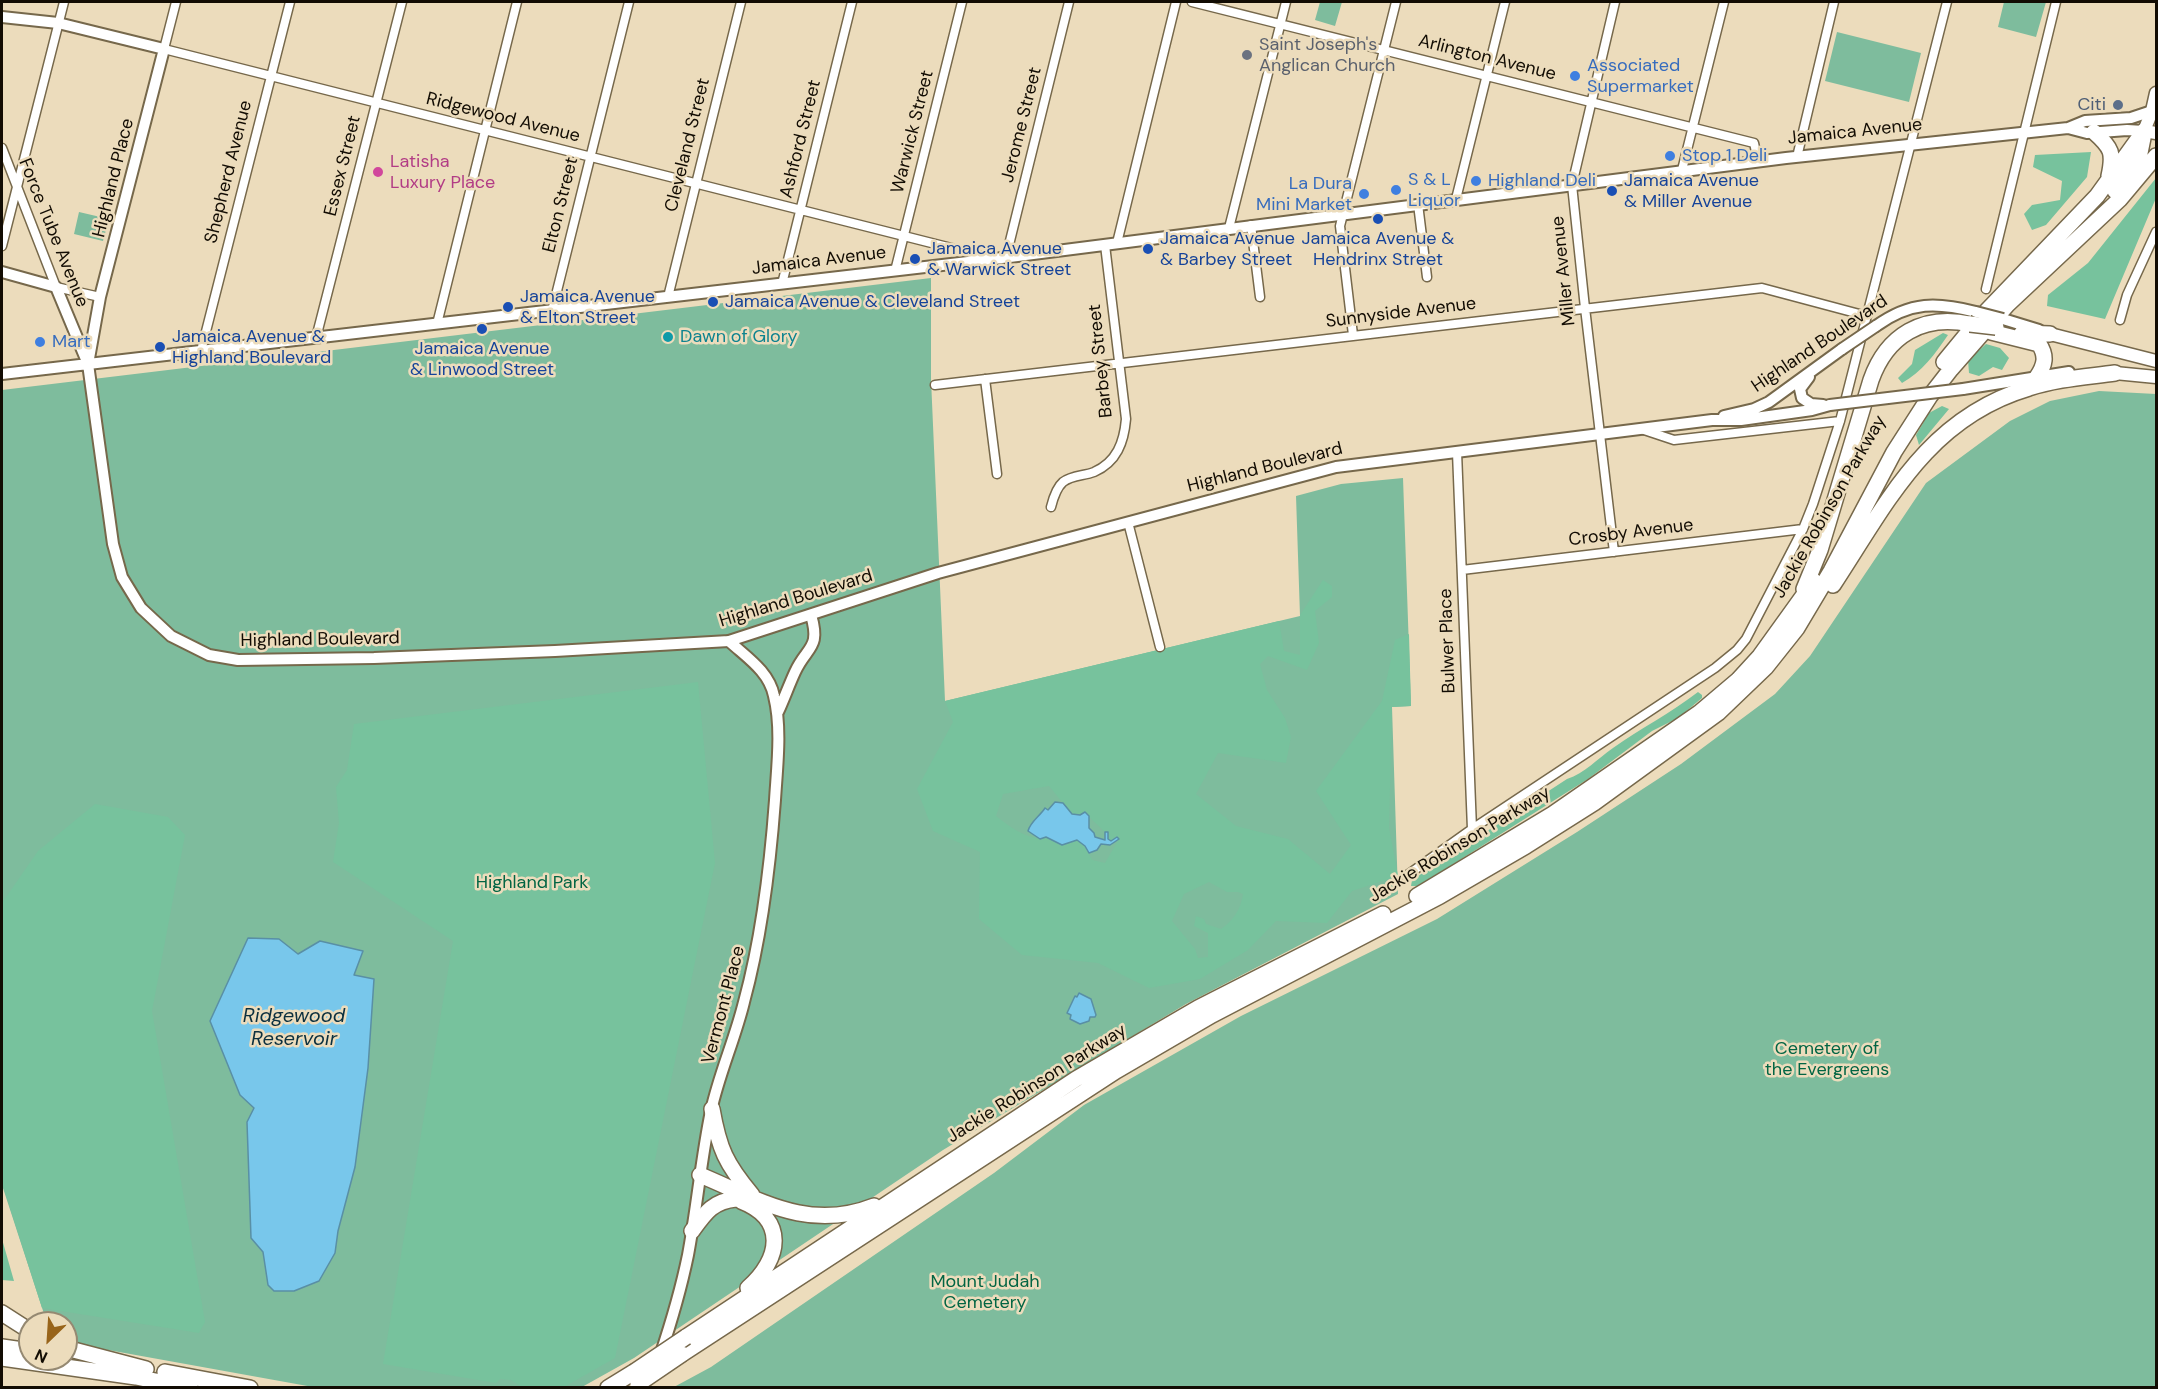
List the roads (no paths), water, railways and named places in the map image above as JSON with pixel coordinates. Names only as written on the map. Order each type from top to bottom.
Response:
[{"type":"highway","points":[[2094,132],[2108,146],[2112,156],[2107,184]]},
{"type":"highway","name":"Jackie Robinson Parkway","points":[[637,1384],[686,1337],[1076,1079],[1198,1008],[1427,891],[1553,814],[1660,742],[1713,702],[1794,622],[1891,437],[1928,381],[1975,325],[2107,184],[2150,132]]},
{"type":"highway","points":[[2091,225],[2140,153],[2150,132]]},
{"type":"highway","points":[[2091,225],[2120,199],[2157,156]]},
{"type":"highway","name":"Jackie Robinson Parkway","points":[[608,1388],[637,1384],[1116,1071],[1212,1015],[1440,896],[1526,846],[1594,803],[1731,702],[1766,667],[1794,622],[1831,571],[1894,452],[1930,396],[2007,305],[2091,225]]},
{"type":"highway","points":[[1794,622],[1817,561],[1871,380],[1880,359],[1896,340],[1907,332],[1929,323],[1961,317],[2020,332],[2050,334]]},
{"type":"highway","points":[[2020,332],[2043,351],[2044,363],[2037,376]]},
{"type":"highway","points":[[1794,622],[1821,604],[1909,470],[1948,430],[1979,409],[2027,388],[2115,373]]},
{"type":"highway","points":[[712,1109],[717,1137],[726,1161],[754,1197]]},
{"type":"highway","points":[[699,1180],[754,1197],[792,1213],[828,1216],[856,1213],[902,1195]]},
{"type":"highway","points":[[699,1180],[756,1209],[769,1223],[773,1235],[773,1254],[761,1276],[717,1317]]},
{"type":"highway","points":[[692,1231],[710,1207],[721,1201],[736,1199]]},
{"type":"highway","points":[[2,1313],[18,1323]]},
{"type":"highway","points":[[2,1347],[18,1349]]},
{"type":"highway","points":[[78,1351],[146,1369]]},
{"type":"highway","points":[[2,1358],[136,1377],[190,1388]]},
{"type":"highway","points":[[78,1359],[250,1388]]},
{"type":"main road","name":"Ridgewood Avenue","points":[[2,17],[58,23],[164,49]]},
{"type":"main road","name":"Highland Place","points":[[88,364],[100,297],[164,49]]},
{"type":"main road","points":[[2150,132],[2157,93]]},
{"type":"main road","name":"Jamaica Avenue","points":[[2068,128],[2085,121],[2131,118],[2155,112]]},
{"type":"main road","name":"Jamaica Avenue","points":[[2,374],[895,271],[1758,161],[2068,128],[2094,132],[2127,130],[2150,132]]},
{"type":"main road","points":[[2,273],[56,287]]},
{"type":"main road","name":"Force Tube Avenue","points":[[56,287],[88,364]]},
{"type":"main road","name":"Highland Boulevard","points":[[1712,420],[1769,402],[1896,313],[1930,304],[1961,317]]},
{"type":"main road","points":[[2050,334],[2157,362]]},
{"type":"main road","name":"Highland Boulevard","points":[[88,364],[113,544],[122,577],[141,608],[171,636],[209,655],[238,660],[374,658],[555,651],[729,641],[938,573],[1336,467],[1712,420],[1741,420],[2066,372],[2157,377]]},
{"type":"main road","points":[[1822,364],[1803,384],[1800,392],[1802,398],[1808,402],[1828,406]]},
{"type":"main road","points":[[777,712],[796,670],[812,648],[815,636],[811,615]]},
{"type":"main road","name":"Vermont Place","points":[[637,1384],[678,1299],[692,1231],[712,1109],[744,1002],[758,941],[770,860],[776,778],[777,712],[769,680],[729,641]]},
{"type":"street","points":[[2,246],[64,2]]},
{"type":"street","name":"Highland Place","points":[[164,49],[176,2]]},
{"type":"street","name":"Shepherd Avenue","points":[[201,351],[290,2]]},
{"type":"street","name":"Essex Street","points":[[316,338],[402,2]]},
{"type":"street","points":[[437,324],[517,2]]},
{"type":"street","name":"Elton Street","points":[[552,311],[629,2]]},
{"type":"street","name":"Cleveland Street","points":[[668,297],[741,2]]},
{"type":"street","name":"Ashford Street","points":[[782,284],[852,2]]},
{"type":"street","name":"Warwick Street","points":[[895,271],[962,2]]},
{"type":"street","name":"Jerome Street","points":[[1000,258],[1069,2]]},
{"type":"street","points":[[1117,243],[1176,2]]},
{"type":"street","name":"Arlington Avenue","points":[[1192,2],[1754,143],[1758,161]]},
{"type":"street","points":[[1229,228],[1286,2]]},
{"type":"street","points":[[1353,335],[1340,226],[1396,2]]},
{"type":"street","points":[[1456,199],[1505,2]]},
{"type":"street","name":"Miller Avenue","points":[[1614,2],[1572,185],[1584,308],[1614,552]]},
{"type":"street","points":[[1682,170],[1725,2]]},
{"type":"street","points":[[1797,157],[1834,2]]},
{"type":"street","name":"Jackie Robinson Parkway","points":[[1406,876],[1715,668],[1737,650],[1746,639],[1803,529],[1840,420],[1947,2]]},
{"type":"street","points":[[1986,289],[2056,2]]},
{"type":"street","name":"Ridgewood Avenue","points":[[164,49],[1000,258]]},
{"type":"street","name":"Force Tube Avenue","points":[[2,148],[56,287]]},
{"type":"street","points":[[1418,204],[1427,277]]},
{"type":"street","points":[[1251,225],[1260,297]]},
{"type":"street","points":[[2120,320],[2127,295],[2157,232]]},
{"type":"street","name":"Barbey Street","points":[[1051,507],[1057,491],[1065,481],[1101,468],[1122,445],[1126,419],[1105,245]]},
{"type":"street","points":[[56,287],[100,297]]},
{"type":"street","name":"Sunnyside Avenue","points":[[935,385],[1762,288],[1868,316]]},
{"type":"street","points":[[985,379],[997,474]]},
{"type":"street","name":"Highland Boulevard","points":[[1640,429],[1674,440],[1840,420]]},
{"type":"street","name":"Bulwer Place","points":[[1456,452],[1472,830]]},
{"type":"street","points":[[1128,522],[1160,647]]},
{"type":"street","name":"Crosby Avenue","points":[[1462,570],[1803,529]]},
{"type":"water","points":[[1055,802],[1063,803],[1072,814],[1080,815],[1085,812],[1089,816],[1089,828],[1095,837],[1105,840],[1105,832],[1108,832],[1108,839],[1111,841],[1117,837],[1119,839],[1110,845],[1101,844],[1097,850],[1089,853],[1085,846],[1077,840],[1062,845],[1046,837],[1040,839],[1028,831],[1045,808],[1048,810]]},
{"type":"water","name":"Ridgewood Reservoir","points":[[248,938],[279,939],[298,954],[320,941],[363,951],[354,975],[374,979],[368,1068],[355,1167],[338,1231],[335,1253],[319,1281],[294,1291],[274,1291],[268,1285],[263,1252],[251,1238],[247,1122],[254,1108],[240,1095],[210,1021]]},
{"type":"water","points":[[1079,993],[1091,999],[1096,1015],[1080,1024],[1070,1019],[1071,1015],[1067,1013],[1075,996],[1077,997]]},
{"type":"place","name":"Saint Joseph's Anglican Church","points":[[1247,55]]},
{"type":"place","name":"Associated Supermarket","points":[[1575,76]]},
{"type":"place","name":"Citi","points":[[2118,105]]},
{"type":"place","name":"Stop 1 Deli","points":[[1670,156]]},
{"type":"place","name":"Latisha Luxury Place","points":[[378,172]]},
{"type":"place","name":"Highland Deli","points":[[1476,181]]},
{"type":"place","name":"S & L Liquor","points":[[1396,190]]},
{"type":"place","name":"Jamaica Avenue & Miller Avenue","points":[[1612,191]]},
{"type":"place","name":"La Dura Mini Market","points":[[1364,194]]},
{"type":"place","name":"Jamaica Avenue & Hendrinx Street","points":[[1378,219]]},
{"type":"place","name":"Jamaica Avenue & Barbey Street","points":[[1148,249]]},
{"type":"place","name":"Jamaica Avenue & Warwick Street","points":[[915,259]]},
{"type":"place","name":"Jamaica Avenue & Cleveland Street","points":[[713,302]]},
{"type":"place","name":"Jamaica Avenue & Elton Street","points":[[508,307]]},
{"type":"place","name":"Jamaica Avenue & Linwood Street","points":[[482,329]]},
{"type":"place","name":"Dawn of Glory","points":[[668,337]]},
{"type":"place","name":"Mart","points":[[40,342]]},
{"type":"place","name":"Jamaica Avenue & Highland Boulevard","points":[[160,347]]},
{"type":"park label","name":"Highland Park","points":[[532,883]]},
{"type":"park label","name":"Cemetery of the Evergreens","points":[[1827,1059]]},
{"type":"park label","name":"Mount Judah Cemetery","points":[[985,1292]]}]
